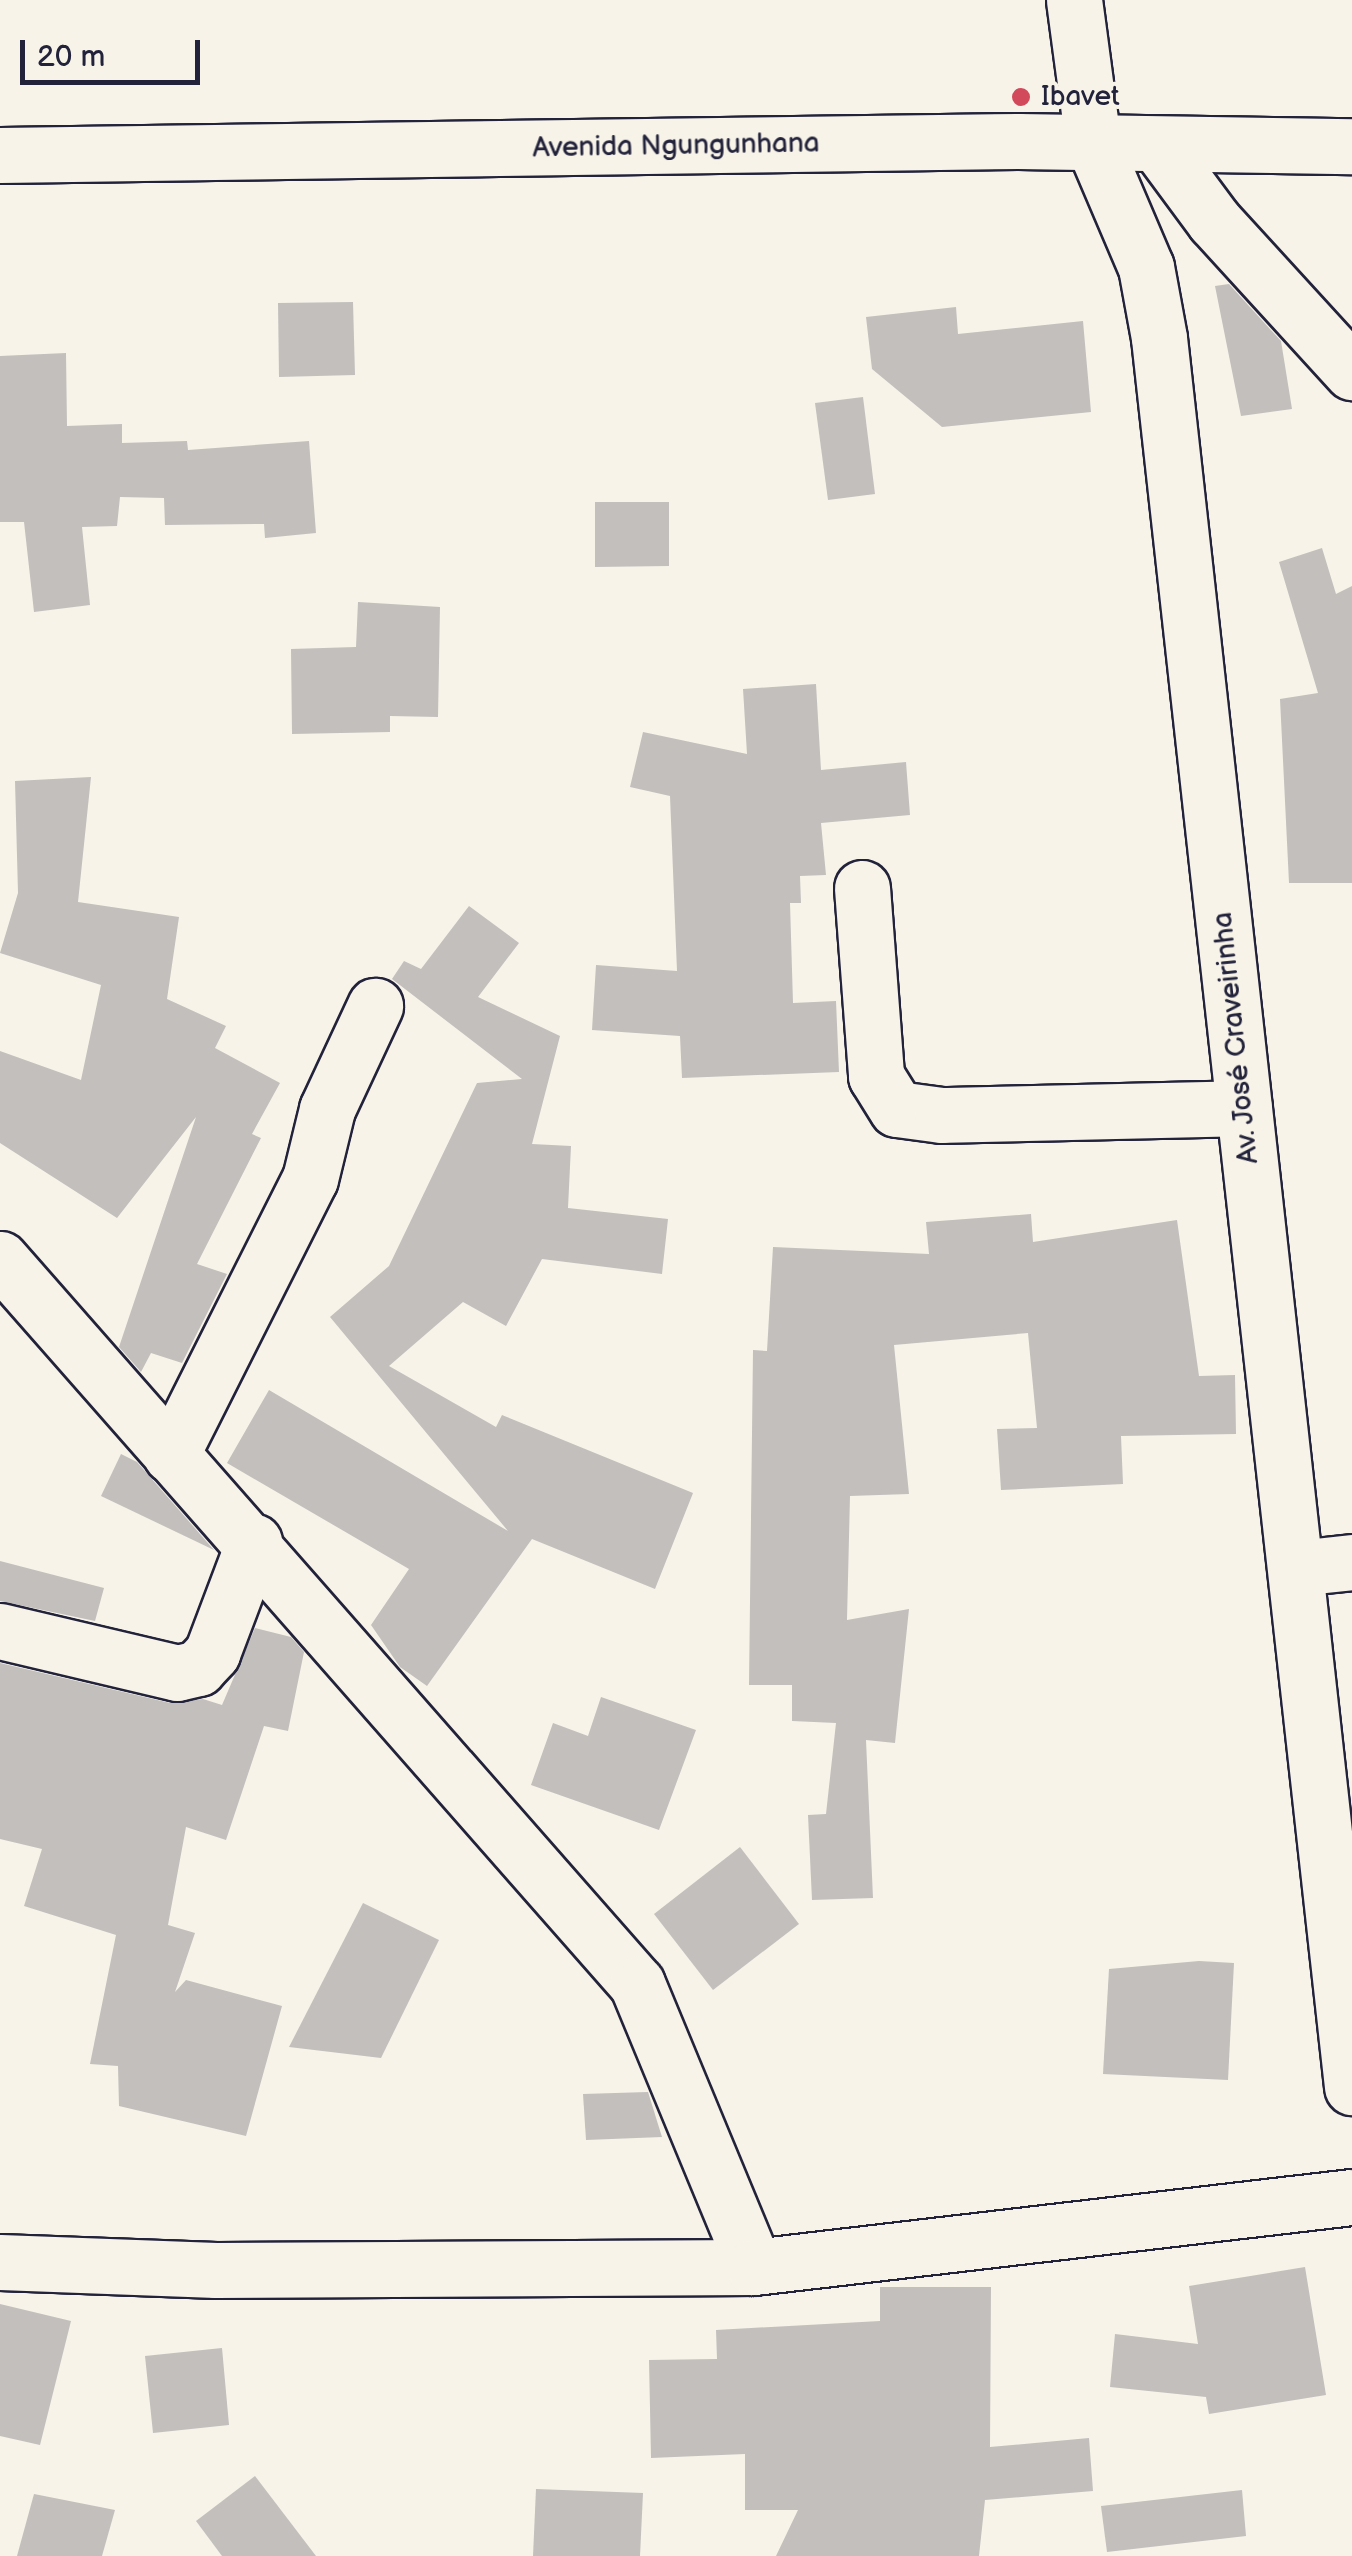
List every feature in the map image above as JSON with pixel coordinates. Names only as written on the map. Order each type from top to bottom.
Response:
[{"type":"street","name":"Av. José Craveirinha","points":[[1074,0],[1093,142],[1146,267],[1159,338],[1352,2087]]},
{"type":"street","name":"Avenida Ngungunhana","points":[[0,155],[1093,142],[1352,146]]},
{"type":"street","points":[[1157,144],[1214,221],[1352,372]]},
{"type":"street","points":[[862,888],[876,1076],[898,1109],[942,1116],[1244,1108]]},
{"type":"street","points":[[171,1454],[310,1179],[327,1109],[374,1006]]},
{"type":"street","points":[[0,1259],[254,1542],[638,1984],[754,2266]]},
{"type":"street","points":[[0,1630],[177,1673],[198,1668],[212,1653],[254,1542]]},
{"type":"street","points":[[1297,1568],[1352,1562]]},
{"type":"street","points":[[0,2262],[216,2270],[754,2266],[1352,2198]]},
{"type":"building","points":[[1229,284],[1281,341],[1292,409],[1241,416],[1215,286]]},
{"type":"building","points":[[353,302],[355,375],[279,377],[278,303]]},
{"type":"building","points":[[956,307],[958,334],[1083,321],[1091,412],[942,427],[872,369],[866,317]]},
{"type":"building","points":[[66,353],[67,426],[122,424],[122,443],[187,441],[188,450],[309,441],[316,533],[265,538],[264,524],[165,525],[164,498],[120,497],[117,526],[82,527],[90,605],[34,612],[24,522],[0,522],[0,356]]},
{"type":"building","points":[[863,397],[875,494],[828,500],[815,403]]},
{"type":"building","points":[[595,502],[669,502],[669,566],[595,567]]},
{"type":"building","points":[[1322,548],[1336,594],[1352,586],[1352,883],[1289,883],[1280,699],[1318,693],[1279,562]]},
{"type":"building","points":[[358,602],[440,607],[438,717],[390,716],[390,732],[292,734],[291,649],[356,647]]},
{"type":"building","points":[[816,684],[821,770],[906,762],[910,815],[821,823],[826,875],[800,876],[801,903],[790,903],[793,1003],[836,1001],[839,1072],[682,1078],[680,1036],[592,1030],[596,965],[677,971],[670,796],[630,787],[643,732],[747,754],[743,689]]},
{"type":"building","points":[[91,777],[78,902],[179,917],[167,999],[226,1026],[215,1048],[280,1083],[252,1134],[261,1138],[197,1264],[227,1274],[182,1363],[151,1353],[141,1372],[119,1347],[196,1117],[117,1218],[0,1143],[0,1051],[81,1080],[101,985],[0,953],[18,893],[15,781]]},
{"type":"building","points":[[469,906],[519,943],[478,997],[560,1036],[532,1144],[571,1146],[568,1208],[668,1219],[662,1274],[542,1259],[506,1326],[463,1302],[389,1366],[496,1427],[502,1415],[693,1493],[655,1589],[532,1539],[427,1686],[400,1667],[371,1625],[409,1569],[227,1463],[269,1390],[508,1531],[330,1317],[389,1266],[477,1083],[522,1079],[392,979],[404,961],[421,969]]},
{"type":"building","points":[[1031,1214],[1033,1242],[1177,1220],[1199,1376],[1235,1375],[1236,1434],[1121,1436],[1123,1484],[1001,1490],[997,1429],[1037,1428],[1028,1333],[894,1345],[909,1494],[850,1496],[847,1620],[909,1609],[895,1743],[866,1740],[873,1898],[812,1900],[808,1815],[826,1814],[836,1723],[792,1721],[792,1685],[749,1685],[753,1350],[767,1351],[773,1247],[929,1254],[926,1222]]},
{"type":"building","points":[[121,1454],[137,1462],[214,1550],[101,1496]]},
{"type":"building","points":[[0,1561],[104,1588],[95,1621],[0,1601]]},
{"type":"building","points":[[255,1628],[291,1637],[304,1652],[288,1731],[264,1726],[226,1840],[186,1827],[168,1925],[195,1933],[175,1992],[186,1980],[282,2006],[246,2136],[119,2106],[118,2066],[90,2064],[116,1935],[24,1906],[42,1849],[0,1839],[0,1663],[170,1703],[203,1699],[222,1705]]},
{"type":"building","points":[[601,1697],[696,1730],[659,1830],[531,1785],[553,1723],[588,1736]]},
{"type":"building","points":[[740,1847],[799,1924],[713,1990],[654,1914]]},
{"type":"building","points":[[363,1903],[439,1940],[381,2058],[289,2047]]},
{"type":"building","points":[[1199,1961],[1234,1963],[1228,2080],[1103,2074],[1109,1969]]},
{"type":"building","points":[[648,2092],[662,2137],[586,2140],[583,2094]]},
{"type":"building","points":[[1305,2267],[1326,2395],[1209,2414],[1206,2397],[1110,2387],[1115,2334],[1198,2344],[1189,2286]]},
{"type":"building","points":[[880,2287],[991,2287],[990,2447],[1089,2438],[1093,2491],[985,2500],[979,2556],[776,2556],[798,2510],[745,2510],[745,2454],[651,2458],[649,2360],[717,2359],[716,2330],[880,2321]]},
{"type":"building","points":[[0,2304],[71,2321],[40,2445],[0,2436]]},
{"type":"building","points":[[222,2348],[229,2425],[153,2433],[145,2356]]},
{"type":"building","points":[[255,2476],[316,2556],[222,2556],[196,2521]]},
{"type":"building","points":[[536,2489],[643,2493],[640,2556],[533,2556]]},
{"type":"building","points":[[1242,2490],[1246,2536],[1107,2552],[1101,2506]]},
{"type":"building","points":[[34,2494],[115,2510],[102,2556],[17,2556]]},
{"type":"place","name":"Ibavet","points":[[1021,97]]}]
